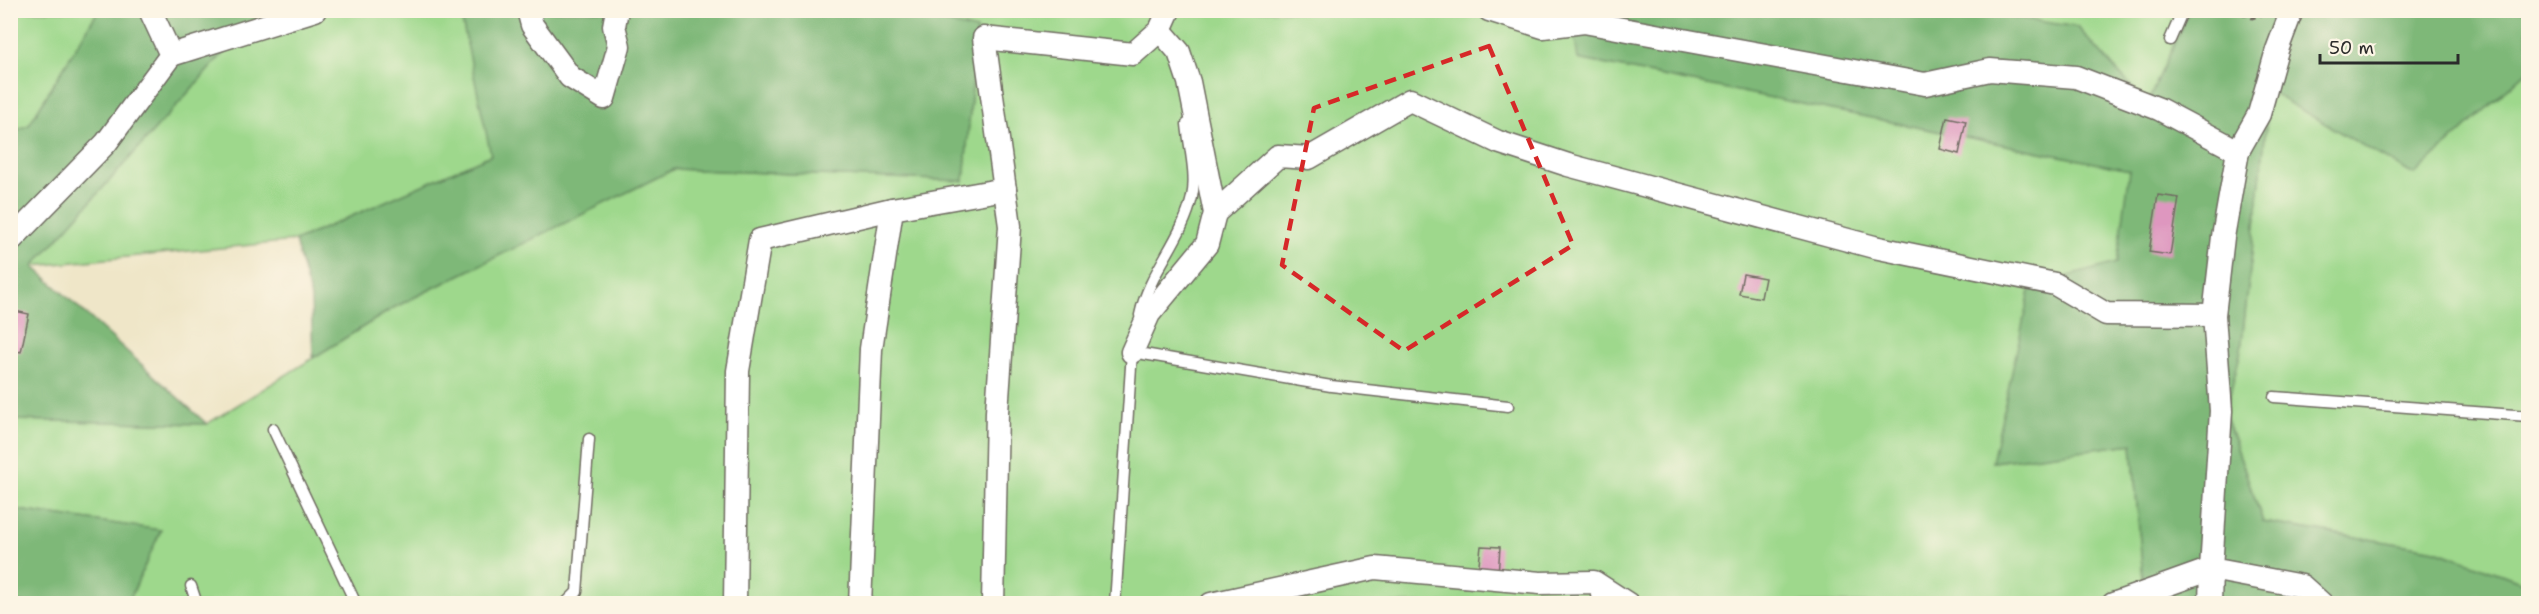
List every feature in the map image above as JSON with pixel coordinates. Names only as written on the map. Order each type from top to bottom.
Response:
[{"type":"street","points":[[150,10],[171,55]]},
{"type":"street","points":[[10,242],[106,143],[171,55],[315,10]]},
{"type":"street","points":[[528,10],[532,25],[570,76],[604,98],[619,46],[614,26],[617,10]]},
{"type":"street","points":[[1489,10],[1543,27],[1584,22],[1925,84],[1990,70],[2076,78],[2159,109],[2238,152]]},
{"type":"street","points":[[2210,603],[2220,411],[2214,315],[2223,237],[2238,152],[2259,114],[2277,50],[2292,10]]},
{"type":"street","points":[[993,603],[997,412],[1010,226],[984,38],[1133,54],[1165,20],[1189,82],[1215,213],[1207,244],[1149,314],[1132,352]]},
{"type":"street","points":[[1215,213],[1278,156],[1309,158],[1410,100],[1498,142],[1568,165],[1874,247],[2055,284],[2106,314],[2214,315]]},
{"type":"street","points":[[735,603],[738,371],[760,240],[892,209],[1005,189]]},
{"type":"street","points":[[860,603],[871,349],[892,209]]},
{"type":"street","points":[[1211,603],[1375,568],[1540,583],[1596,593],[1628,603]]},
{"type":"street","points":[[2114,603],[2211,569],[2302,586],[2322,603]]},
{"type":"lane","points":[[2170,40],[2183,10]]},
{"type":"lane","points":[[1115,603],[1132,352],[1141,309],[1164,256],[1185,221],[1193,195],[1192,166],[1181,79],[1165,20]]},
{"type":"lane","points":[[1132,352],[1331,386],[1508,406]]},
{"type":"lane","points":[[2274,397],[2529,416]]},
{"type":"lane","points":[[273,429],[356,603]]},
{"type":"lane","points":[[565,603],[577,592],[589,439]]},
{"type":"lane","points":[[191,586],[197,603]]},
{"type":"path","points":[[2235,10],[2252,18],[2276,10]]},
{"type":"highlighted area","points":[[1489,46],[1573,245],[1404,351],[1282,265],[1314,108]]},
{"type":"green space","points":[[892,10],[977,30],[964,181],[674,169],[395,307],[313,358],[311,298],[295,241],[491,155],[460,11]]},
{"type":"green space","points":[[1964,10],[2077,27],[2147,104],[2189,11],[2528,11],[2528,70],[2414,175],[2270,92],[2241,350],[2225,414],[2263,522],[2436,550],[2528,584],[2528,603],[2145,603],[2132,444],[1992,462],[2031,286],[2117,263],[2130,170],[1578,59],[1571,11]]},
{"type":"green space","points":[[11,11],[98,11],[29,125],[11,133]]},
{"type":"green space","points":[[98,11],[261,11],[33,266],[207,424],[11,420],[10,133],[29,125]]},
{"type":"green space","points":[[261,11],[460,11],[492,155],[295,241],[33,266]]},
{"type":"green space","points":[[892,11],[1571,11],[1579,59],[2131,170],[2117,263],[1992,462],[2132,444],[2145,603],[128,604],[160,530],[11,509],[11,420],[207,424],[395,307],[674,169],[964,181],[977,30]]},
{"type":"green space","points":[[1964,11],[2189,11],[2147,104],[2077,27]]},
{"type":"green space","points":[[2528,70],[2528,584],[2436,550],[2263,522],[2225,414],[2241,350],[2270,91],[2414,175]]},
{"type":"green space","points":[[11,509],[161,530],[128,603],[11,603]]},
{"type":"building","points":[[1947,117],[1966,121],[1959,154],[1940,149]]},
{"type":"building","points":[[2158,195],[2179,198],[2170,255],[2149,252]]},
{"type":"building","points":[[1743,274],[1765,278],[1761,298],[1739,294]]},
{"type":"building","points":[[10,310],[29,314],[21,352],[10,350]]},
{"type":"building","points":[[1481,546],[1500,547],[1498,575],[1478,573]]}]
